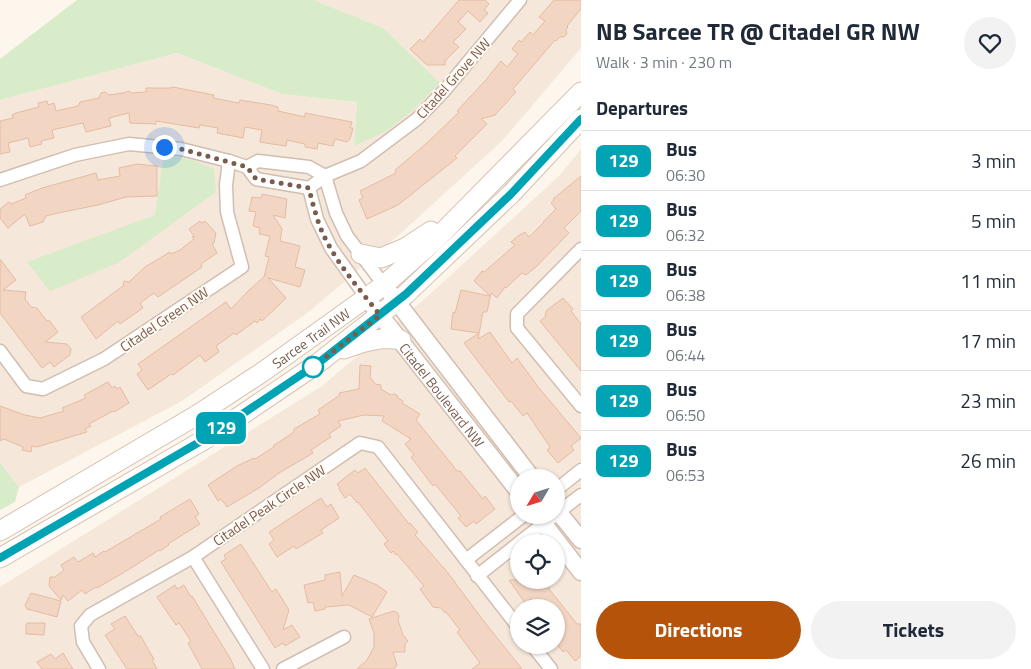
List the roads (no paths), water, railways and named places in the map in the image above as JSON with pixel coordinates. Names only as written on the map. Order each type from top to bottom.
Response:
[{"type":"main road","name":"Sarcee Trail NW","points":[[0,531],[197,416],[264,371],[384,285],[434,241],[581,92]]},
{"type":"main road","name":"Sarcee Trail NW","points":[[0,558],[208,437],[329,355],[397,302],[511,194],[581,119]]},
{"type":"main road","points":[[361,254],[381,258],[405,248],[460,213]]},
{"type":"main road","points":[[329,355],[362,342],[392,338],[400,340]]},
{"type":"street","name":"Citadel Grove NW","points":[[325,176],[361,161],[417,120],[444,91],[520,0]]},
{"type":"street","points":[[0,180],[75,155],[129,144],[181,149],[247,167],[256,179],[309,188],[325,176]]},
{"type":"street","points":[[247,167],[258,161],[309,167],[325,176],[336,214],[347,236],[384,285]]},
{"type":"street","name":"Citadel Green NW","points":[[0,352],[26,386],[43,390],[104,359],[242,267],[227,212],[226,185],[229,162]]},
{"type":"street","points":[[309,188],[317,219],[331,248],[366,297]]},
{"type":"street","points":[[581,249],[517,314],[517,328],[581,406]]},
{"type":"street","name":"Citadel Boulevard NW","points":[[384,285],[525,469]]},
{"type":"street","name":"Citadel Boulevard NW","points":[[366,297],[510,481]]},
{"type":"street","name":"Citadel Peak Circle NW","points":[[100,669],[83,642],[81,626],[90,616],[193,557],[360,443],[378,447],[510,617]]},
{"type":"street","points":[[565,483],[581,470]]},
{"type":"street","points":[[565,506],[581,495]]},
{"type":"street","points":[[466,560],[512,524]]},
{"type":"street","points":[[529,534],[541,524]]},
{"type":"street","points":[[556,524],[581,572]]},
{"type":"street","points":[[562,524],[581,540]]},
{"type":"street","points":[[478,576],[510,550]]},
{"type":"street","points":[[193,557],[263,669]]},
{"type":"street","points":[[282,669],[344,637]]},
{"type":"street","points":[[539,654],[551,669]]}]
